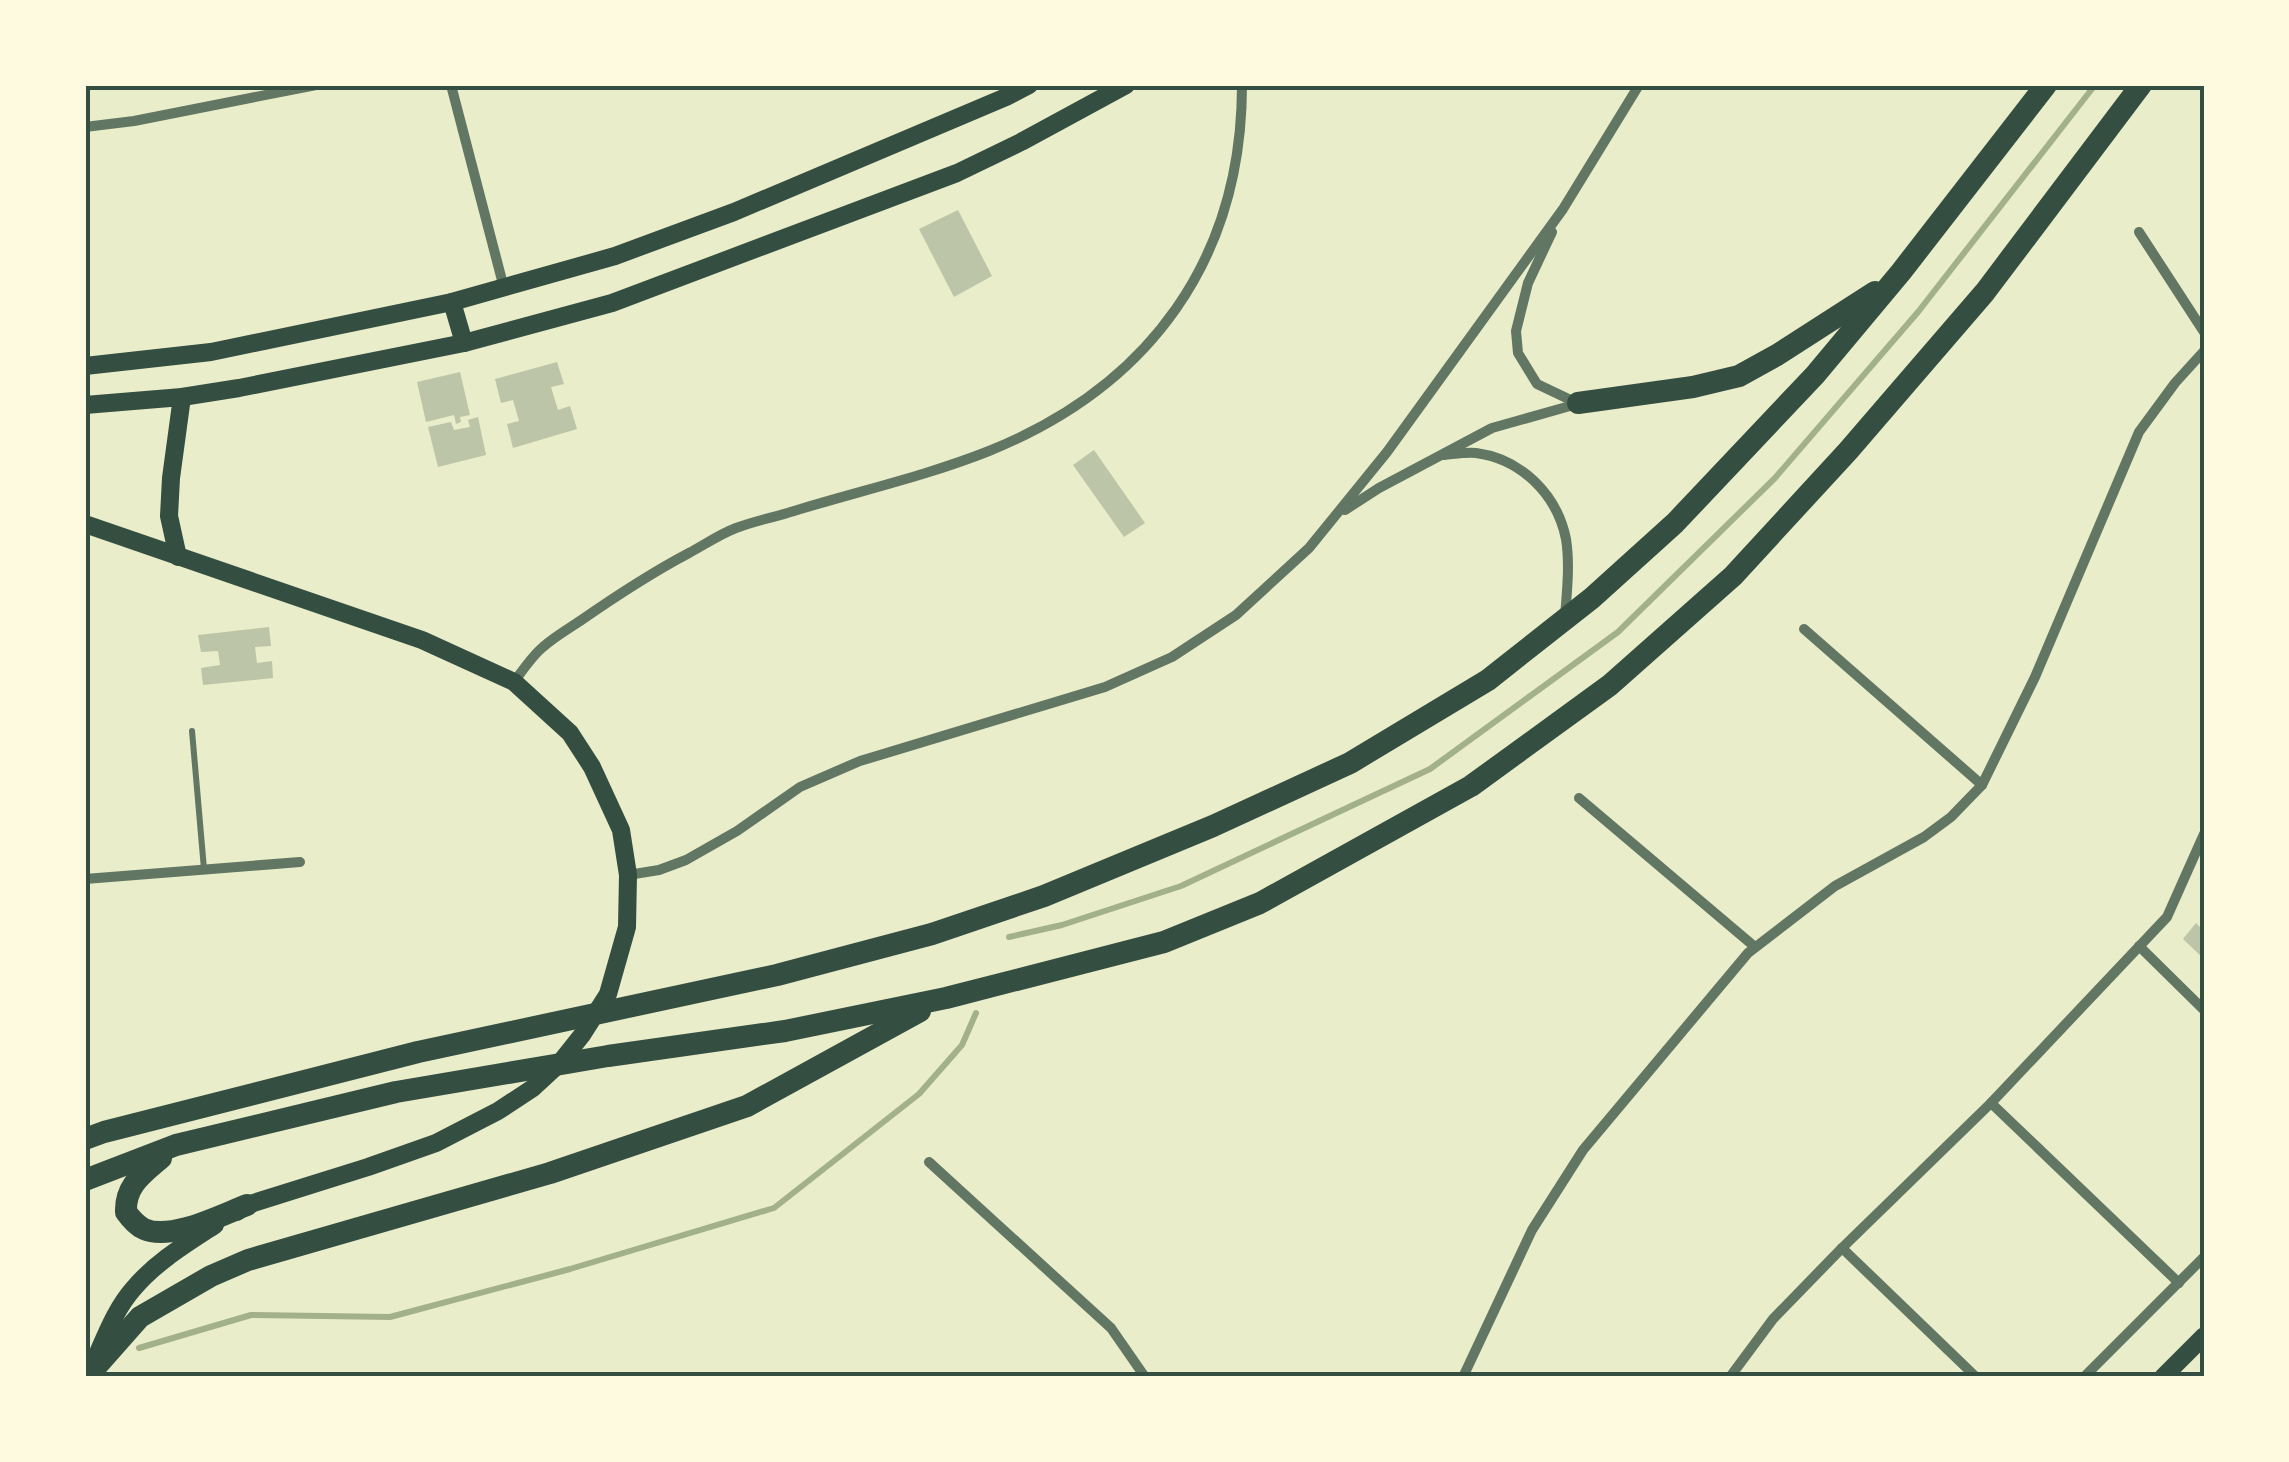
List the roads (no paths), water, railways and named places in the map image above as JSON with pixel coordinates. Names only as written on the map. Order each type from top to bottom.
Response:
[{"type":"highway","points":[[91,1136],[418,1052],[777,975],[932,934],[1044,896],[1214,826],[1350,764],[1488,680],[1675,523],[1815,376],[1902,272],[2046,85]]},
{"type":"highway","points":[[85,1180],[176,1145],[396,1092],[785,1031],[946,998],[1164,942],[1260,902],[1471,786],[1610,685],[1733,576],[1848,451],[1985,292],[2142,85]]},
{"type":"highway","points":[[1578,403],[1739,376],[1844,313],[1902,272]]},
{"type":"highway","points":[[87,1377],[140,1317],[211,1276],[248,1260],[550,1173],[748,1106],[946,998]]},
{"type":"highway","points":[[176,1145],[131,1186],[126,1212],[134,1222],[152,1231],[174,1230],[198,1225],[247,1205]]},
{"type":"main road","points":[[85,366],[211,352],[452,302],[615,256],[734,212],[1028,85]]},
{"type":"main road","points":[[85,405],[239,388],[464,343],[612,302],[957,173],[1126,85]]},
{"type":"main road","points":[[452,302],[464,343]]},
{"type":"main road","points":[[178,557],[169,516],[182,396]]},
{"type":"main road","points":[[85,524],[422,640],[514,682],[570,734],[592,767],[621,830],[628,875],[627,928],[608,994],[559,1064],[533,1088],[498,1111],[436,1143],[247,1205],[158,1264],[132,1290],[117,1313],[87,1377]]},
{"type":"main road","points":[[2163,1377],[2204,1336]]},
{"type":"street","points":[[85,126],[316,85]]},
{"type":"street","points":[[451,85],[504,288]]},
{"type":"street","points":[[514,682],[540,648],[626,588],[734,529],[987,452],[1044,427],[1096,392],[1166,324],[1200,271],[1223,218],[1237,162],[1242,85]]},
{"type":"street","points":[[628,875],[686,860],[800,787],[860,760],[1106,687],[1172,657],[1236,615],[1309,548],[1398,437],[1564,209],[1639,85]]},
{"type":"street","points":[[1564,209],[1528,283],[1516,331],[1518,353],[1537,384],[1578,403]]},
{"type":"street","points":[[2138,232],[2204,332]]},
{"type":"street","points":[[1463,1377],[1532,1230],[1584,1150],[1691,1019],[1755,947],[1834,886],[1924,837],[1982,785],[2035,677],[2139,432],[2174,382],[2204,351]]},
{"type":"street","points":[[1334,517],[1379,488],[1492,428],[1578,403]]},
{"type":"street","points":[[1438,455],[1474,453],[1500,459],[1544,489],[1557,509],[1566,538],[1565,619]]},
{"type":"street","points":[[1804,629],[1982,785]]},
{"type":"street","points":[[1580,798],[1755,947]]},
{"type":"street","points":[[1730,1377],[1773,1319],[1991,1103],[2167,917],[2204,834]]},
{"type":"street","points":[[85,879],[300,862]]},
{"type":"street","points":[[2139,946],[2204,1010]]},
{"type":"street","points":[[1991,1103],[2179,1283]]},
{"type":"street","points":[[928,1162],[1111,1328],[1145,1377]]},
{"type":"street","points":[[1842,1248],[1976,1377]]},
{"type":"street","points":[[2084,1377],[2204,1257]]},
{"type":"lane","points":[[192,731],[204,870]]},
{"type":"waterway","points":[[1009,937],[1062,925],[1181,886],[1430,769],[1618,632],[1775,478],[1918,312],[2095,85]]},
{"type":"waterway","points":[[139,1348],[251,1315],[390,1317],[774,1208],[919,1094],[962,1045],[976,1013]]}]
